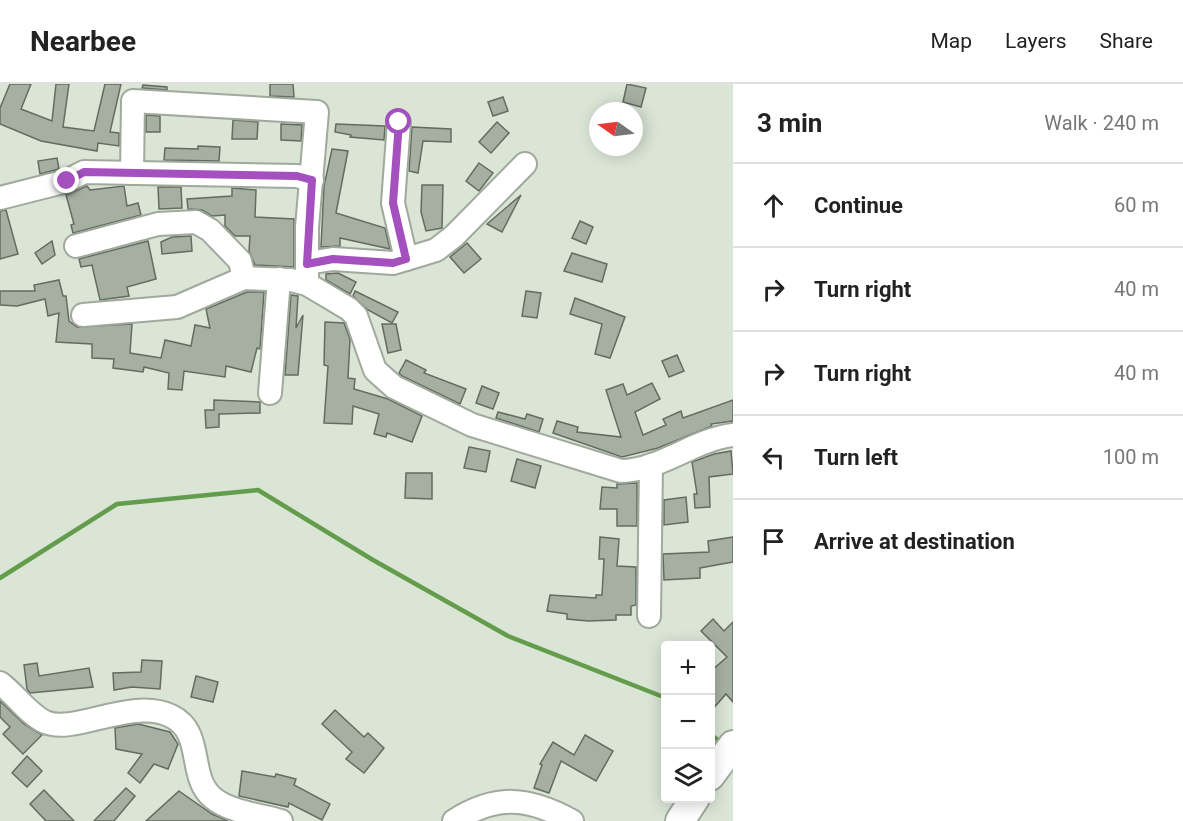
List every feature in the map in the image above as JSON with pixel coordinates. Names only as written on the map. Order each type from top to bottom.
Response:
[{"type":"main road","points":[[715,770],[733,745]]},
{"type":"main road","points":[[680,821],[692,803]]},
{"type":"street","points":[[132,172],[133,101],[317,112],[307,274]]},
{"type":"street","points":[[399,122],[393,203],[406,259]]},
{"type":"street","points":[[83,315],[177,307],[244,278],[279,279],[307,274],[333,259],[393,263],[436,250],[454,236],[525,164]]},
{"type":"street","points":[[0,198],[67,181],[84,172],[297,176],[312,180]]},
{"type":"street","points":[[76,246],[158,224],[196,222],[210,230],[240,261],[244,278]]},
{"type":"street","points":[[307,274],[356,316],[375,370],[394,387],[472,425],[604,468],[636,471],[692,446],[733,435]]},
{"type":"street","points":[[270,393],[279,279]]},
{"type":"street","points":[[649,616],[651,465]]},
{"type":"street","points":[[0,683],[36,716],[52,724],[148,710],[173,717],[182,723],[189,735],[206,792],[225,805],[281,821]]},
{"type":"street","points":[[454,821],[472,809],[499,802],[539,805],[572,821]]},
{"type":"building","points":[[10,84],[31,84],[21,109],[52,121],[56,84],[69,84],[63,127],[94,131],[105,84],[121,84],[110,132],[119,133],[119,146],[98,143],[97,151],[41,141],[0,124],[0,108]]},
{"type":"building","points":[[270,84],[293,84],[294,97],[270,96]]},
{"type":"building","points":[[627,84],[646,88],[642,102],[623,102]]},
{"type":"building","points":[[143,85],[167,87],[167,90],[142,88]]},
{"type":"building","points":[[503,97],[508,111],[493,116],[488,102]]},
{"type":"building","points":[[146,115],[160,116],[160,132],[146,132]]},
{"type":"building","points":[[233,120],[258,122],[257,139],[232,139]]},
{"type":"building","points":[[497,122],[509,133],[491,153],[479,142]]},
{"type":"building","points":[[281,124],[302,125],[301,141],[281,140]]},
{"type":"building","points":[[336,124],[385,126],[384,140],[350,137],[351,135],[335,132]]},
{"type":"building","points":[[412,127],[451,129],[451,142],[423,141],[418,173],[409,171]]},
{"type":"building","points":[[198,146],[220,147],[219,161],[164,160],[165,148],[198,149]]},
{"type":"building","points":[[332,149],[348,151],[336,213],[385,228],[390,249],[340,238],[340,246],[321,247],[324,186]]},
{"type":"building","points":[[57,158],[59,169],[40,174],[38,161]]},
{"type":"building","points":[[479,163],[493,173],[479,191],[466,181]]},
{"type":"building","points":[[422,185],[443,185],[442,228],[426,231],[421,212]]},
{"type":"building","points":[[87,186],[90,190],[124,186],[127,206],[138,203],[141,215],[73,233],[71,225],[74,224],[66,195]]},
{"type":"building","points":[[158,187],[181,187],[182,208],[159,209]]},
{"type":"building","points":[[232,188],[256,190],[255,217],[294,219],[294,267],[255,265],[249,251],[250,236],[235,236],[225,226],[225,215],[212,216],[202,210],[188,209],[187,199],[232,196]]},
{"type":"building","points":[[521,195],[502,232],[487,224]]},
{"type":"building","points":[[6,210],[18,254],[0,259],[0,211]]},
{"type":"building","points":[[580,221],[593,227],[586,244],[572,238]]},
{"type":"building","points":[[191,236],[192,251],[162,254],[161,242],[172,237]]},
{"type":"building","points":[[52,241],[55,255],[42,264],[35,253]]},
{"type":"building","points":[[148,241],[156,279],[127,287],[129,296],[100,300],[92,265],[81,267],[79,259]]},
{"type":"building","points":[[467,243],[481,259],[464,273],[450,257]]},
{"type":"building","points":[[572,253],[607,264],[602,282],[564,271]]},
{"type":"building","points":[[338,273],[356,282],[350,294],[326,280],[326,274]]},
{"type":"building","points":[[59,280],[63,296],[66,296],[69,321],[77,327],[132,324],[130,353],[161,358],[165,340],[191,346],[195,325],[210,328],[206,309],[247,292],[264,292],[260,349],[257,348],[251,372],[226,366],[225,377],[184,371],[182,390],[168,389],[169,373],[144,367],[143,372],[113,368],[114,359],[92,358],[92,344],[56,342],[59,313],[48,316],[45,299],[17,306],[0,305],[0,291],[35,291],[34,285]]},
{"type":"building","points":[[355,291],[398,312],[392,323],[368,310],[353,296]]},
{"type":"building","points":[[526,291],[541,293],[537,318],[522,316]]},
{"type":"building","points":[[291,295],[298,296],[296,328],[303,315],[298,375],[285,375]]},
{"type":"building","points":[[575,298],[625,317],[610,358],[595,354],[602,324],[570,314]]},
{"type":"building","points":[[325,322],[344,323],[350,339],[348,378],[355,379],[354,389],[388,399],[422,416],[412,442],[387,433],[386,437],[374,434],[379,414],[353,406],[352,424],[324,423],[328,366],[324,365]]},
{"type":"building","points":[[382,324],[396,324],[401,350],[388,353]]},
{"type":"building","points":[[677,355],[684,371],[669,377],[662,361]]},
{"type":"building","points":[[406,360],[426,370],[424,373],[466,389],[460,404],[402,376],[399,373]]},
{"type":"building","points":[[652,383],[660,399],[635,412],[643,435],[666,425],[663,419],[681,411],[683,418],[733,400],[733,421],[711,424],[712,426],[658,448],[622,457],[553,433],[557,421],[578,427],[577,432],[621,437],[606,390],[623,384],[627,395]]},
{"type":"building","points":[[482,386],[499,393],[493,409],[476,403]]},
{"type":"building","points":[[214,400],[260,402],[260,413],[219,414],[219,427],[206,428],[205,410],[214,410]]},
{"type":"building","points":[[498,412],[525,419],[527,414],[543,419],[539,432],[496,418]]},
{"type":"building","points":[[469,447],[490,451],[486,472],[464,468]]},
{"type":"building","points":[[731,451],[733,474],[709,477],[710,507],[695,508],[694,494],[697,494],[692,462]]},
{"type":"building","points":[[517,459],[541,466],[535,488],[511,481]]},
{"type":"building","points":[[406,473],[432,473],[432,499],[405,498]]},
{"type":"building","points":[[637,483],[637,526],[617,526],[617,509],[600,509],[602,487],[617,488],[617,484]]},
{"type":"building","points":[[686,497],[688,522],[664,525],[664,500]]},
{"type":"building","points":[[600,537],[619,539],[617,566],[636,567],[636,605],[631,606],[631,615],[616,615],[616,620],[588,621],[567,619],[567,614],[547,611],[550,595],[596,598],[596,595],[602,595],[604,559],[599,559]]},
{"type":"building","points":[[733,537],[733,562],[700,568],[700,578],[664,580],[663,554],[709,552],[708,541]]},
{"type":"building","points":[[713,619],[724,631],[733,622],[733,702],[726,694],[715,706],[715,668],[727,657],[715,645],[715,641],[711,641],[701,631]]},
{"type":"building","points":[[142,660],[162,661],[160,689],[132,687],[114,690],[113,673],[141,672]]},
{"type":"building","points":[[37,663],[39,676],[89,668],[93,687],[30,693],[27,689],[24,665]]},
{"type":"building","points":[[196,676],[218,682],[213,702],[191,697]]},
{"type":"building","points":[[0,701],[24,724],[42,735],[23,754],[3,734],[10,727],[0,717]]},
{"type":"building","points":[[335,710],[364,737],[368,733],[384,748],[364,773],[346,759],[352,752],[322,724]]},
{"type":"building","points":[[138,724],[170,732],[178,744],[168,769],[154,764],[140,783],[128,773],[142,754],[116,749],[115,728]]},
{"type":"building","points":[[585,735],[613,751],[596,781],[561,761],[549,793],[534,788],[542,765],[540,764],[553,742],[574,755]]},
{"type":"building","points":[[27,756],[42,771],[27,787],[12,773]]},
{"type":"building","points":[[242,771],[275,777],[276,774],[296,779],[294,785],[330,804],[322,820],[289,803],[288,807],[239,796]]},
{"type":"building","points":[[126,788],[135,796],[114,821],[94,821]]},
{"type":"building","points":[[44,790],[74,821],[46,821],[30,804]]},
{"type":"building","points":[[179,791],[212,814],[228,821],[146,821]]},
{"type":"waterway","points":[[0,578],[117,504],[258,490],[373,560],[508,636],[661,696]]},
{"type":"waterway","points":[[715,738],[722,743]]},
{"type":"route","points":[[67,181],[84,172],[297,176],[312,180],[307,227],[307,264],[333,259],[364,259],[393,263],[406,259],[393,203],[399,122]]}]
